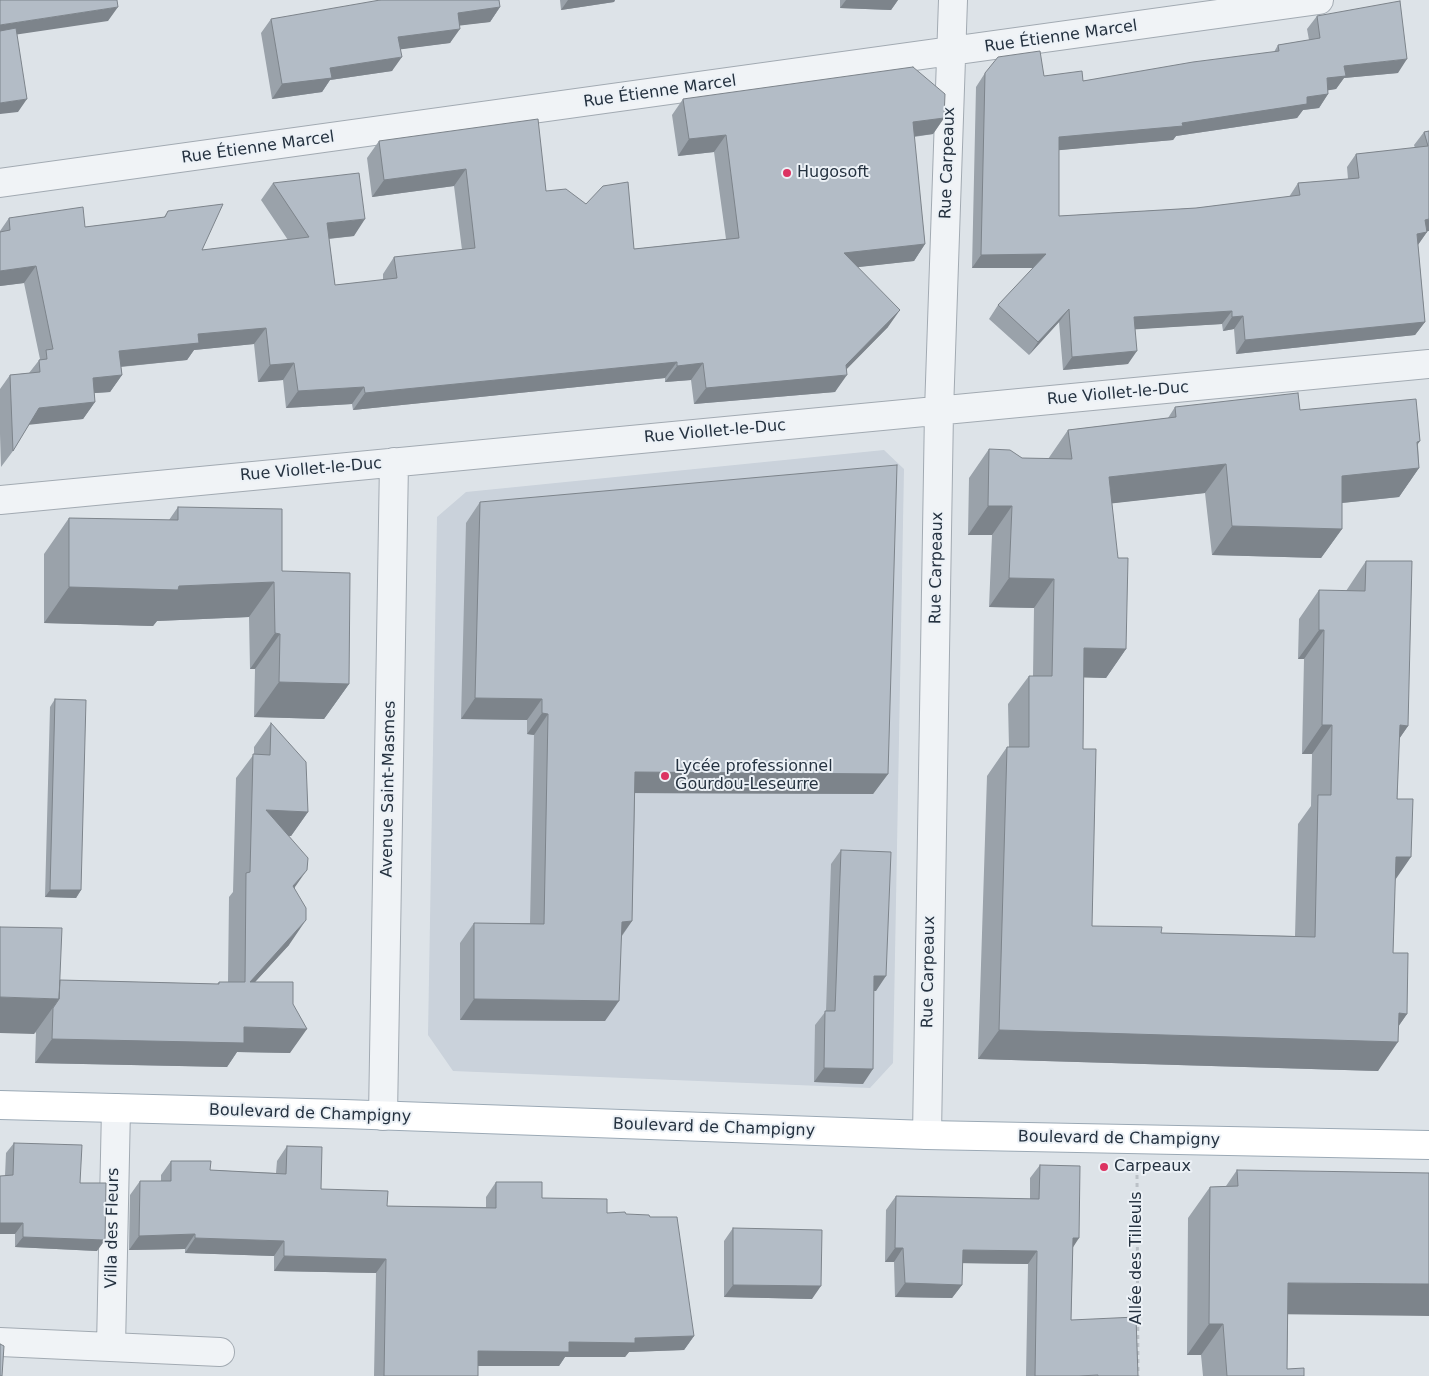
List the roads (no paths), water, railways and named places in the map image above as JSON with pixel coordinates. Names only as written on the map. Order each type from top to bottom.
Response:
[{"type":"main road","name":"Boulevard de Champigny","points":[[0,1105],[927,1135],[1429,1145]]},
{"type":"street","name":"Rue Carpeaux","points":[[927,1135],[939,411],[953,0]]},
{"type":"street","name":"Rue Étienne Marcel","points":[[0,183],[1319,0]]},
{"type":"street","name":"Rue Viollet-le-Duc","points":[[0,500],[1429,364]]},
{"type":"street","name":"Avenue Saint-Masmes","points":[[383,1116],[394,462]]},
{"type":"street","name":"Villa des Fleurs","points":[[111,1347],[116,1108]]},
{"type":"street","points":[[0,1342],[220,1352]]},
{"type":"place","name":"Hugosoft","points":[[787,173]]},
{"type":"place","name":"Lycée professionnel Gourdou-Leseurre","points":[[665,776]]},
{"type":"place","name":"Carpeaux","points":[[1104,1167]]}]
